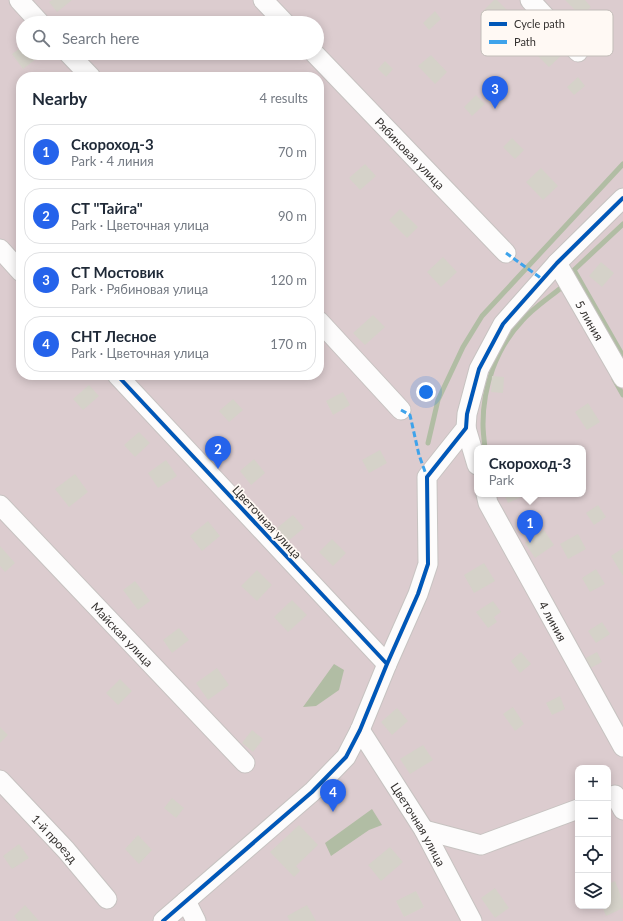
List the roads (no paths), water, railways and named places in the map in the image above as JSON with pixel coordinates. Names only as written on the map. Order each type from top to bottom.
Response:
[{"type":"street","points":[[19,0],[34,16]]},
{"type":"street","points":[[263,0],[278,16]]},
{"type":"street","points":[[530,0],[539,10]]},
{"type":"street","points":[[75,60],[86,72]]},
{"type":"street","name":"Рябиновая улица","points":[[321,60],[506,253]]},
{"type":"street","points":[[474,455],[466,428],[467,414],[479,369],[503,324],[557,263],[623,198]]},
{"type":"street","points":[[0,249],[16,267]]},
{"type":"street","name":"5 линия","points":[[557,263],[623,378]]},
{"type":"street","points":[[324,326],[401,410]]},
{"type":"street","name":"Цветочная улица","points":[[122,380],[387,664]]},
{"type":"street","points":[[163,921],[312,792],[346,758],[360,730],[418,594],[428,564],[428,477],[466,428]]},
{"type":"street","name":"4 линия","points":[[487,497],[488,503],[623,747]]},
{"type":"street","name":"Майская улица","points":[[0,505],[245,763]]},
{"type":"street","name":"Цветочная улица","points":[[360,730],[424,830],[472,921]]},
{"type":"street","name":"1-й проезд","points":[[0,780],[66,850],[108,899]]},
{"type":"street","points":[[424,830],[481,845],[575,810]]},
{"type":"street","points":[[186,901],[196,921]]},
{"type":"waterway","points":[[428,443],[438,400],[463,347],[482,316],[623,164]]},
{"type":"waterway","points":[[623,224],[574,270],[623,356]]},
{"type":"waterway","points":[[485,445],[483,424],[485,396],[488,382],[498,356],[505,343],[526,316],[562,287],[564,291]]},
{"type":"waterway","points":[[614,379],[623,395]]},
{"type":"place","name":"СТ Мостовик","points":[[495,109]]},
{"type":"place","name":"СТ \"Тайга\"","points":[[218,469]]},
{"type":"place","name":"Скороход-3","points":[[530,543]]},
{"type":"place","name":"СНТ Лесное","points":[[333,812]]}]
